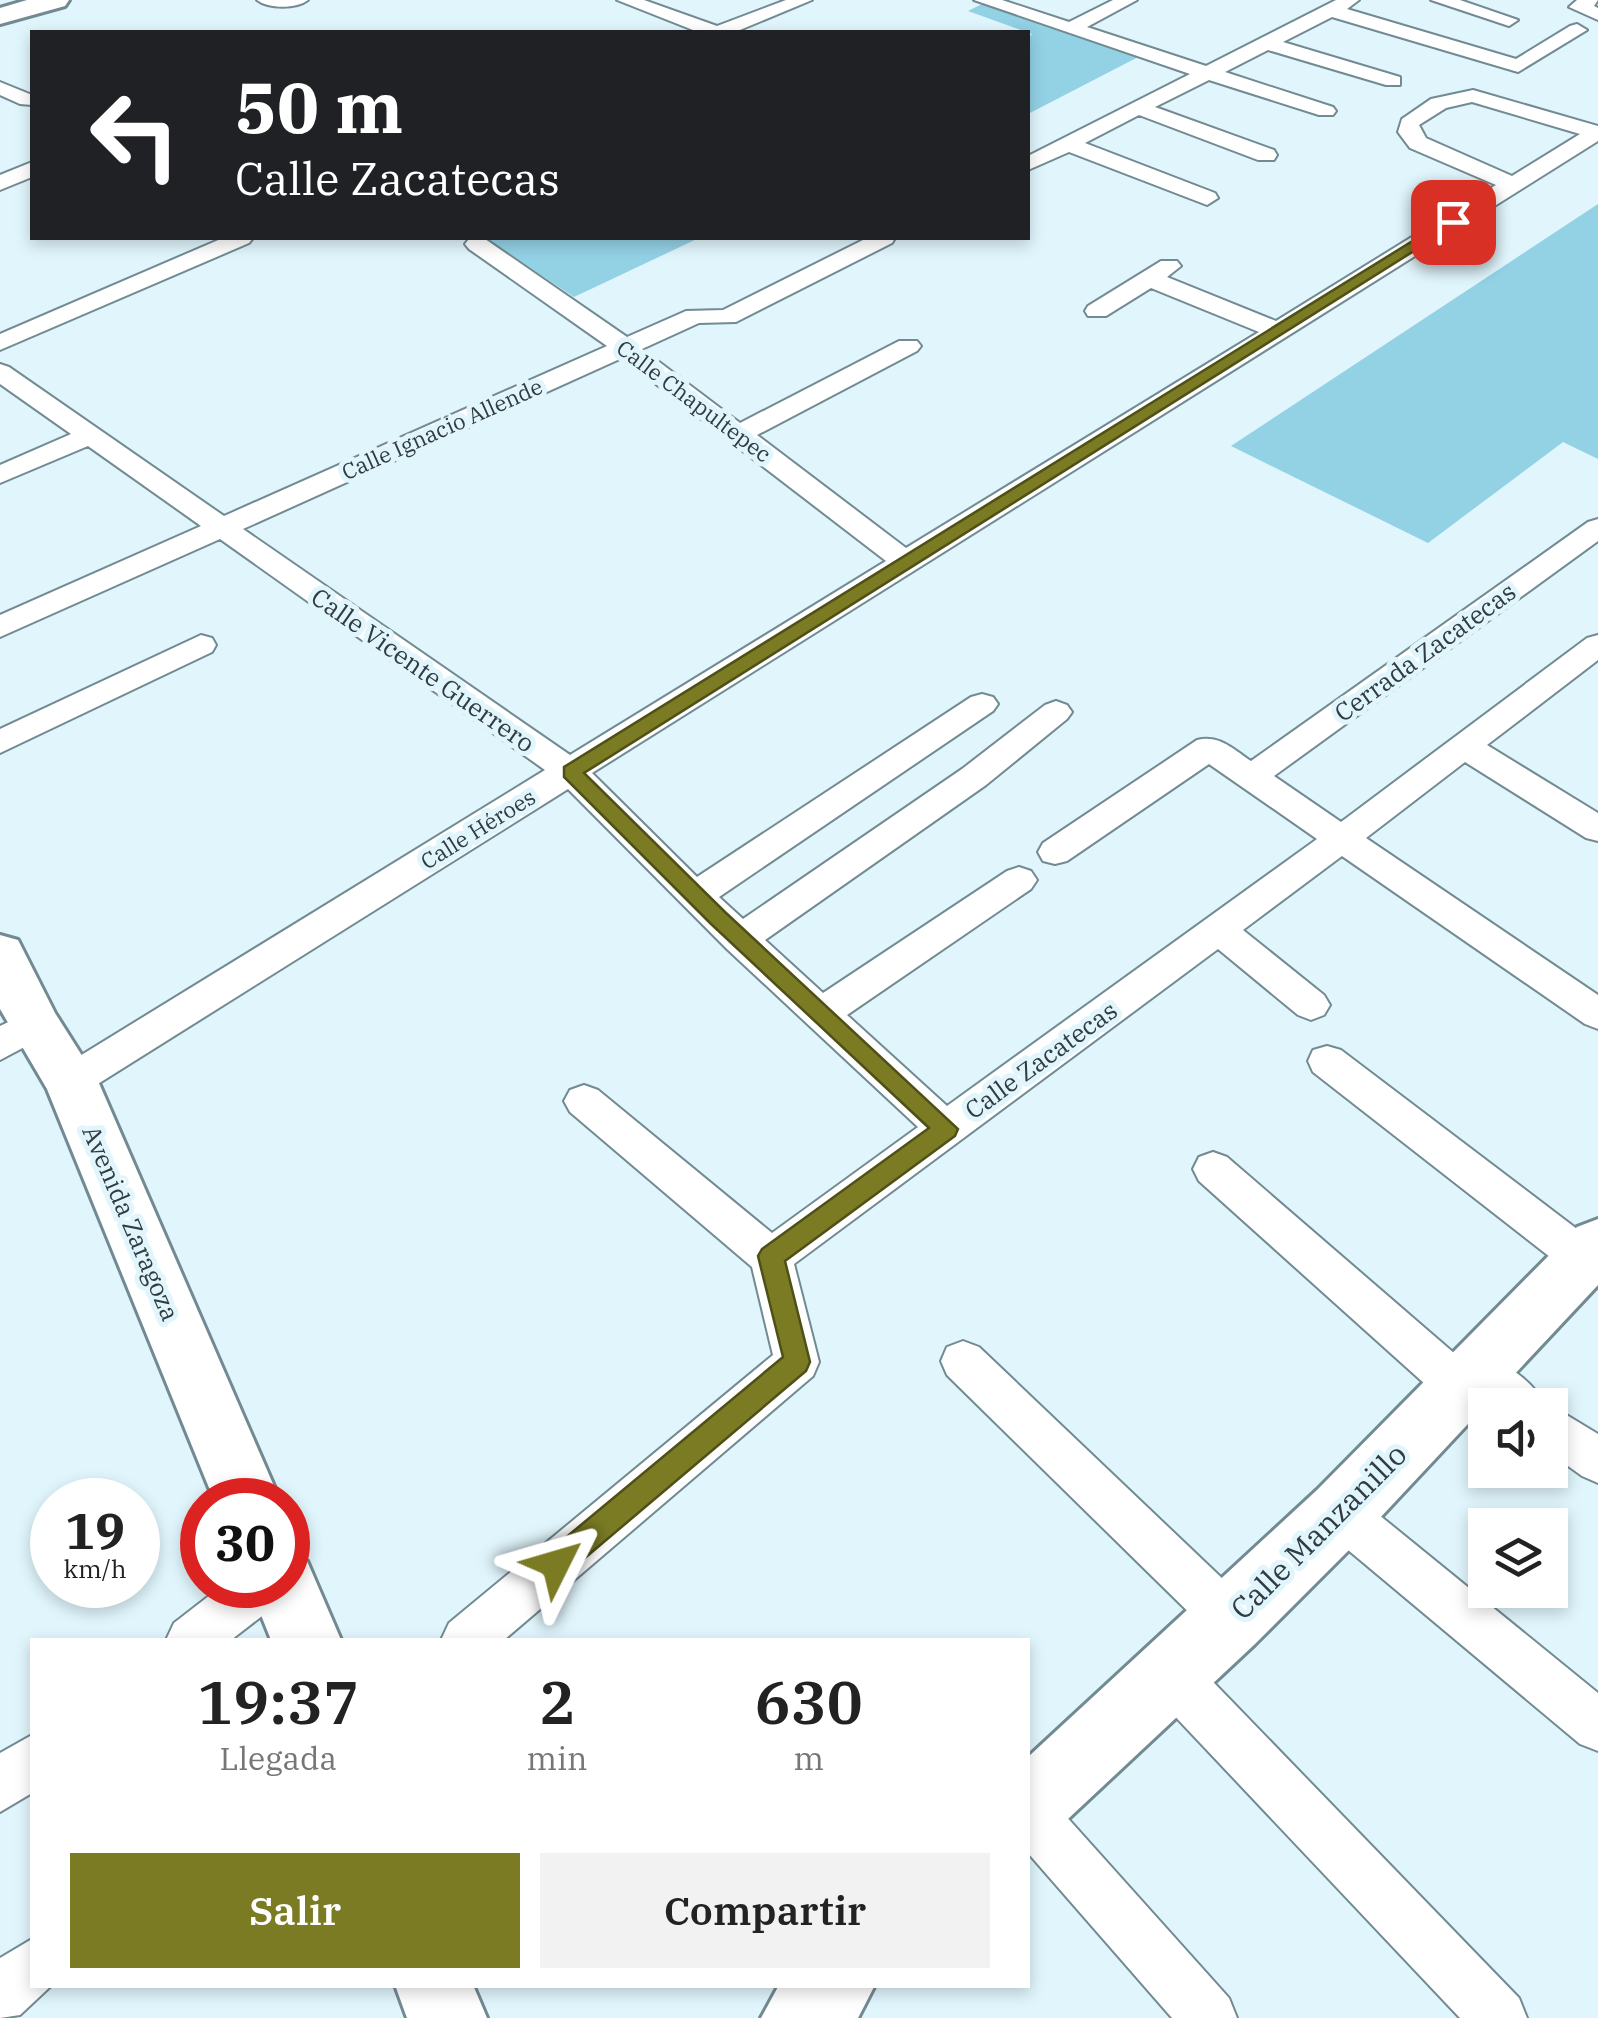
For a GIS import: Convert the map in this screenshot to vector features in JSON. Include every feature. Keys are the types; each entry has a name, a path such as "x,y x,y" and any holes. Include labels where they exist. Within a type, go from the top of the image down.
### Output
{"main road":[{"path":"0,16 56,0"},
{"name":"Avenida Zaragoza","path":"0,954 17,1035 70,1081 238,1478"},
{"name":"Calle Manzanillo","path":"1487,1388 1591,1251"},
{"name":"Calle Manzanillo","path":"1030,1804 1231,1620 1340,1513 1468,1404"},
{"path":"293,1608 305,1638"},
{"path":"435,1988 447,2018"},
{"path":"801,2018 833,1988"}],"street":[{"path":"266,0 298,0"},
{"path":"626,0 711,30"},
{"path":"722,30 803,0"},
{"path":"983,0 1326,111"},
{"path":"1071,28 1128,0"},
{"path":"1030,163 1350,0"},
{"path":"1440,0 1509,20"},
{"path":"1592,0 1578,7 1598,14"},
{"path":"1330,10 1518,66 1576,30"},
{"path":"1266,43 1394,81"},
{"path":"0,88 27,100"},
{"path":"1514,185 1418,143 1408,132 1409,123 1419,112 1455,97 1473,96 1598,132"},
{"path":"1138,108 1266,155"},
{"name":"Calle Héroes","path":"70,1081 1598,132"},
{"path":"1068,144 1208,198"},
{"path":"0,182 30,170"},
{"path":"0,343 236,240"},
{"name":"Calle Ignacio Allende","path":"0,627 695,316 727,317 880,240"},
{"name":"Calle Chapultepec","path":"477,244 624,347 906,562"},
{"path":"1097,311 1175,262"},
{"path":"1150,278 1279,331"},
{"path":"738,434 908,346"},
{"name":"Calle Vicente Guerrero","path":"0,372 220,530 571,772 740,939 946,1129"},
{"path":"0,475 90,436"},
{"name":"Cerrada Zacatecas","path":"1252,776 1598,528"},
{"name":"Calle Zacatecas","path":"771,1256 1344,837 1598,645"},
{"path":"0,742 201,646"},
{"path":"695,896 982,704"},
{"path":"740,939 974,777 1056,712"},
{"path":"1462,745 1598,829"},
{"path":"1055,852 1209,748 1598,1014"},
{"path":"820,1014 1020,880"},
{"path":"1218,929 1311,1006"},
{"path":"1327,1062 1591,1251"},
{"path":"468,1638 797,1362 771,1256 584,1100"},
{"path":"1213,1169 1487,1388"},
{"path":"963,1361 1231,1620"},
{"path":"1568,1439 1598,1461"},
{"path":"1340,1513 1598,1726"},
{"path":"194,1638 232,1608"},
{"path":"1170,1674 1498,2018"},
{"path":"0,1786 30,1764"},
{"path":"1030,1816 1208,2018"},
{"path":"0,1995 30,1969"}],"shaded area":[{"path":"982,4 1144,54 1030,113 1030,30 968,11"},
{"path":"1598,204 1598,459 1563,442 1428,543 1231,446"},
{"path":"488,240 695,240 574,297"}],"route":[{"path":"556,1564 797,1362 771,1256 946,1129 717,918 571,772 1453,222"}]}
